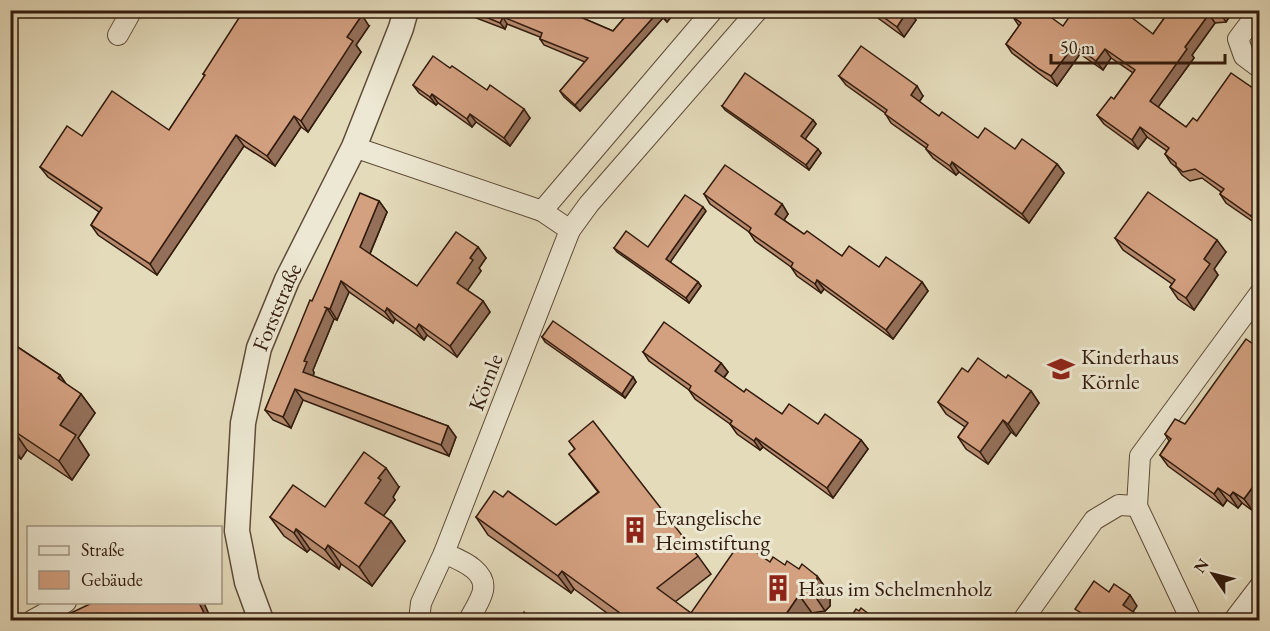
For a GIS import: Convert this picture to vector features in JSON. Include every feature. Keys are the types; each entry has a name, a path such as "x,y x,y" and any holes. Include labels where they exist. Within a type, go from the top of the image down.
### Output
{"street":[{"path":"118,34 132,10"},
{"name":"Forststraße","path":"261,621 229,534 243,423 259,348 287,280 354,147 406,10"},
{"path":"542,211 713,10"},
{"name":"Körnle","path":"418,621 421,603 444,553 570,230 589,204 758,10"},
{"path":"1260,14 1256,15 1238,39 1244,56 1260,68"},
{"path":"354,147 542,211 570,230"},
{"path":"1191,621 1137,506 1140,456 1260,293"},
{"path":"1033,617 1094,520 1119,505 1137,506"},
{"path":"444,553 471,565 480,578 483,592 469,621"},
{"path":"1234,621 1260,586"},
{"path":"33,621 64,604"}],"building":[{"path":"244,10 355,10 362,15 347,37 353,41 301,121 294,116 267,156 236,135 150,264 91,225 102,208 40,167 67,126 82,136 112,91 169,130"},
{"path":"469,10 564,10 613,31 631,10 666,10 662,15 658,12 575,105 560,91 588,58 540,39 542,33 503,17 500,23"},
{"path":"874,10 908,10 897,27"},
{"path":"1018,10 1041,10 1063,26 1074,10 1122,10 1153,34 1170,10 1222,10 1220,13 1209,14 1150,101 1186,127 1193,118 1197,121 1231,73 1260,93 1260,199 1259,205 1251,216 1220,194 1224,189 1195,169 1183,172 1165,154 1169,148 1140,127 1132,140 1097,115 1111,97 1114,99 1135,70 1105,49 1096,61 1074,45 1051,76 1006,44 1021,23 1013,17"},
{"path":"861,46 917,86 911,95 939,116 942,112 978,138 985,128 1015,149 1022,139 1057,164 1022,214 952,162 950,166 926,149 928,145 885,114 887,110 839,76"},
{"path":"433,56 487,90 490,85 524,109 504,138 470,114 467,119 432,94 430,97 413,85"},
{"path":"745,73 813,120 801,136 818,149 806,165 722,106"},
{"path":"725,165 782,204 775,214 804,234 807,231 842,256 849,246 879,267 886,257 922,282 886,330 817,280 815,284 791,267 793,263 749,232 751,228 704,194"},
{"path":"1148,192 1217,240 1204,259 1210,264 1186,298 1170,287 1175,280 1115,238"},
{"path":"360,193 379,201 360,247 417,286 456,232 478,247 470,258 473,260 457,283 483,301 450,346 419,324 416,329 387,308 385,312 341,281 304,361 307,362 303,372 448,426 441,445 295,389 283,417 265,410 310,300 312,301"},
{"path":"685,195 703,207 666,259 698,282 686,298 614,248 626,231 648,247"},
{"path":"553,321 633,377 622,394 542,337"},
{"path":"664,322 721,363 715,371 744,392 746,389 782,414 789,404 818,424 825,414 861,440 827,488 756,438 754,441 730,424 732,421 689,390 691,386 643,352"},
{"path":"1246,339 1260,349 1260,493 1252,488 1244,499 1233,492 1230,496 1218,488 1214,494 1160,455 1171,439 1165,434 1175,419 1185,424"},
{"path":"10,342 60,375 58,378 81,394 60,425 76,435 59,461 14,431 10,435"},
{"path":"978,358 1006,378 1008,375 1031,391 1008,424 1003,420 980,452 958,437 968,423 938,402 962,368 968,372"},
{"path":"593,421 698,556 657,588 691,613 741,541 770,562 773,557 785,565 787,561 799,569 802,564 817,576 817,588 813,593 799,595 783,621 631,621 562,571 558,576 476,517 494,491 503,497 508,491 556,525 599,492 569,454 575,449 569,441"},
{"path":"364,452 386,468 378,478 381,480 365,503 391,521 359,567 328,545 325,550 296,529 294,533 270,517 293,485 325,507"},
{"path":"1094,581 1109,592 1114,584 1130,595 1123,605 1142,618 1140,621 1076,620 1081,613 1075,609"},
{"path":"90,604 200,604 208,621 54,621"},
{"path":"861,608 878,621 848,621 856,609 859,611"},
{"path":"524,612 537,621 518,621"}],"place":[{"name":"Kinderhaus Körnle","path":"1061,369"},
{"name":"Evangelische Heimstiftung","path":"635,530"},
{"name":"Haus im Schelmenholz","path":"778,588"}]}
